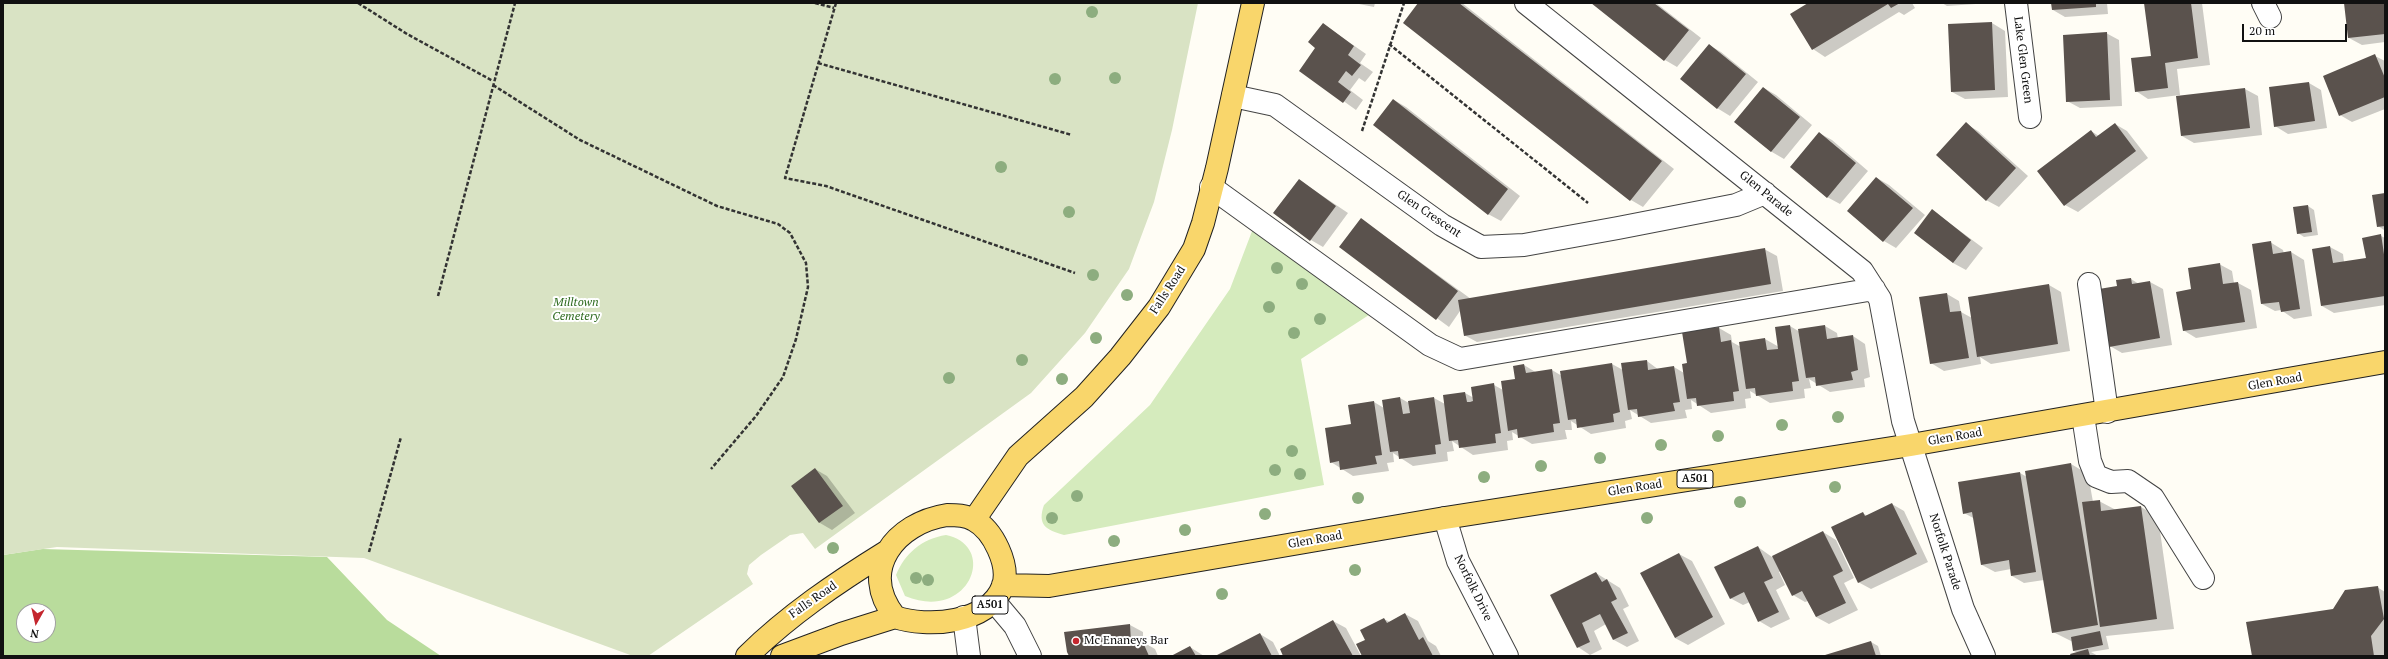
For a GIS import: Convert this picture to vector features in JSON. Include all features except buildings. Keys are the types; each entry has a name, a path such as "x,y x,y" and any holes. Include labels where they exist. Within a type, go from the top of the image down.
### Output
{"main road":[{"name":"Falls Road","path":"974,520 1018,456 1084,397 1120,358 1158,308 1194,249 1203,223 1253,3"},
{"name":"Glen Road","path":"999,593 1049,586 1445,518 1911,445 2108,412 2385,362"},
{"name":"A501","path":"886,552 905,532 916,525 933,517 960,516 974,520 987,530 997,545 1003,563 999,593 981,612 964,617 931,623 911,622 895,617"},
{"name":"Falls Road","path":"747,656 777,627 812,600 886,552"},
{"path":"782,656 841,634 895,617 880,593 880,577 886,552"}],"street":[{"name":"Glen Parade","path":"1526,3 1862,271 1880,299 1898,399 1911,445"},
{"name":"Lake Glen Green","path":"2016,3 2030,117"},
{"name":"Glen Crescent","path":"1233,96 1275,105 1442,225 1480,246 1524,245 1618,228 1736,205 1766,193"},
{"path":"1211,187 1430,345 1460,359 1874,289"},
{"path":"2089,284 2108,412"},
{"path":"2083,416 2090,461 2096,476 2111,482 2128,481 2153,498 2203,578"},
{"name":"Norfolk Parade","path":"1911,445 1963,609 1984,656"},
{"name":"Norfolk Drive","path":"1445,518 1458,561 1507,656"},
{"path":"999,593 1030,656"},
{"path":"964,617 969,656"}],"path":[{"path":"358,3 407,34 493,81"},
{"path":"438,296 493,81 515,3"},
{"path":"815,3 834,8"},
{"path":"836,3 785,178 826,186 1075,273"},
{"path":"1353,160 1404,3"},
{"path":"1390,44 1618,228"},
{"path":"818,63 1072,135"},
{"path":"493,85 580,140 717,206 778,224 790,233 806,263 808,286 796,339 783,377 756,416 711,469"},
{"path":"369,552 401,437"}],"green space":[{"name":"Milltown Cemetery","path":"3,3 1198,3 1172,130 1154,202 1129,269 1085,333 1031,393 815,549 803,533 790,535 749,565 747,574 753,584 648,656 633,656 364,558 57,547 3,555"},
{"path":"1254,226 1372,313 1301,359 1324,485 1064,535 1048,529 1043,522 1042,517 1044,505 1150,405 1230,289"},
{"path":"946,535 962,542 971,553 973,566 969,580 960,591 946,599 927,602 905,596 896,575 904,560 915,548 929,540"},
{"path":"42,549 327,557 387,620 441,656 3,656 3,555"}],"place":[{"name":"Mc Enaneys Bar","path":"1076,641"}]}
